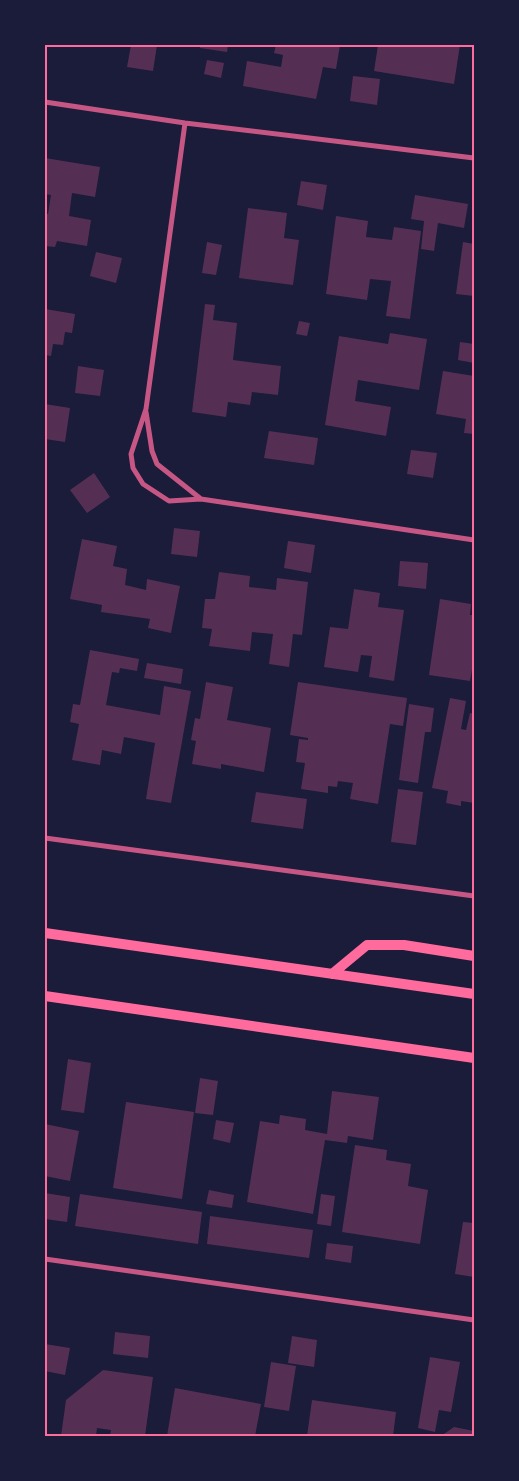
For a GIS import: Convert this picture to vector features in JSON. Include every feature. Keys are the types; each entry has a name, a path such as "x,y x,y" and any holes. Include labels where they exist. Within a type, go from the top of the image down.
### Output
{"main road":[{"path":"45,933 474,994"},
{"path":"332,974 367,945 404,945 474,956"},
{"path":"45,996 474,1058"}],"street":[{"path":"45,102 186,123 474,158"},
{"path":"186,123 146,408 131,454 133,468 143,484 169,501 201,499 474,540"},
{"path":"146,408 152,451 157,464 201,499"},
{"path":"45,838 474,896"},
{"path":"45,1259 474,1320"}],"building":[{"path":"131,45 157,45 153,71 127,67"},
{"path":"200,45 228,45 227,52 200,48"},
{"path":"276,45 340,45 336,69 323,67 316,99 243,86 247,61 281,67 283,55 274,53"},
{"path":"378,45 460,45 454,84 374,71"},
{"path":"207,60 224,63 221,78 204,74"},
{"path":"353,76 380,79 377,105 350,101"},
{"path":"45,158 100,167 95,197 72,193 69,216 91,220 87,246 57,241 55,247 45,246 45,213 48,214 51,195 45,194"},
{"path":"301,181 327,185 323,210 297,205"},
{"path":"415,195 468,204 464,228 438,223 434,251 421,249 424,221 411,219"},
{"path":"248,208 287,213 284,238 299,240 293,285 239,278"},
{"path":"336,216 368,221 366,237 392,240 394,227 421,231 410,319 386,316 391,281 370,279 367,300 326,294"},
{"path":"207,242 222,245 216,275 202,273"},
{"path":"463,242 474,244 474,296 456,294"},
{"path":"96,252 122,258 116,283 90,276"},
{"path":"205,304 215,305 213,320 237,323 233,360 281,366 278,395 252,392 250,405 228,402 226,417 192,412"},
{"path":"45,309 75,314 72,333 65,332 63,345 53,344 51,356 45,355"},
{"path":"299,321 310,323 307,336 296,334"},
{"path":"390,333 427,339 419,390 358,380 355,401 391,407 386,436 325,425 339,336 388,344"},
{"path":"460,342 474,344 474,363 458,360"},
{"path":"78,366 104,370 100,396 75,393"},
{"path":"443,371 474,376 474,434 464,433 466,419 436,414"},
{"path":"45,404 70,408 65,442 45,439"},
{"path":"269,431 318,438 314,465 264,458"},
{"path":"411,450 437,453 433,478 407,474"},
{"path":"94,473 110,497 87,513 70,490"},
{"path":"174,528 200,531 197,557 171,554"},
{"path":"82,539 117,546 113,566 127,569 125,585 146,590 147,579 180,586 171,633 148,628 150,619 101,612 102,605 70,599"},
{"path":"288,541 315,545 311,573 284,568"},
{"path":"400,561 428,563 426,589 398,586"},
{"path":"219,572 250,576 249,587 276,590 277,578 308,582 302,635 293,634 289,667 269,664 273,634 252,632 250,651 209,646 212,629 202,628 205,599 215,599"},
{"path":"354,589 380,593 378,607 404,610 394,681 369,677 372,656 361,655 358,672 324,667 330,627 348,629"},
{"path":"440,599 471,604 470,615 474,615 474,658 470,681 429,675"},
{"path":"90,650 139,659 137,671 120,668 119,673 112,672 106,705 160,715 164,686 191,691 171,803 146,799 155,743 124,737 121,754 102,750 100,765 72,760 79,724 70,722 73,704 80,705"},
{"path":"147,663 183,669 181,684 144,678"},
{"path":"206,682 233,687 227,720 271,728 264,772 221,764 221,769 192,764 196,741 191,740 195,718 200,719"},
{"path":"298,682 407,698 403,726 390,724 378,804 350,799 353,783 338,781 337,787 328,786 328,793 301,789 305,763 296,762 299,739 308,740 308,738 290,735"},
{"path":"450,698 466,701 461,729 466,730 470,713 474,714 474,803 461,801 461,806 446,803 448,791 432,788"},
{"path":"409,704 434,708 431,732 425,732 418,783 399,780"},
{"path":"398,789 423,792 416,845 391,842"},
{"path":"256,792 307,799 303,829 251,822"},
{"path":"68,1059 91,1063 84,1113 61,1110"},
{"path":"200,1078 218,1081 213,1115 195,1113"},
{"path":"332,1091 379,1097 373,1140 348,1136 347,1143 325,1140 313,1214 247,1202 260,1121 279,1124 280,1115 306,1119 305,1130 327,1134"},
{"path":"126,1102 194,1112 182,1199 113,1188"},
{"path":"216,1120 234,1123 230,1143 213,1139"},
{"path":"45,1124 79,1131 70,1181 45,1176"},
{"path":"355,1145 387,1150 386,1160 411,1164 408,1186 428,1190 420,1244 342,1232"},
{"path":"209,1190 234,1195 232,1208 206,1204"},
{"path":"45,1193 70,1197 67,1222 45,1219"},
{"path":"80,1194 202,1212 198,1244 75,1226"},
{"path":"321,1194 335,1196 331,1226 317,1224"},
{"path":"210,1216 313,1230 309,1258 207,1244"},
{"path":"463,1222 474,1223 474,1277 455,1274"},
{"path":"327,1243 353,1246 351,1263 325,1259"},
{"path":"115,1332 150,1336 148,1358 113,1354"},
{"path":"292,1336 317,1340 314,1367 288,1363"},
{"path":"45,1344 70,1348 65,1375 45,1371"},
{"path":"430,1357 460,1362 451,1412 439,1410 435,1432 418,1428"},
{"path":"271,1362 296,1366 289,1411 264,1407"},
{"path":"103,1370 153,1377 145,1436 110,1436 111,1430 97,1428 96,1436 61,1436 66,1400"},
{"path":"175,1388 261,1404 255,1436 167,1436"},
{"path":"312,1400 396,1412 393,1436 307,1436"},
{"path":"454,1427 474,1431 474,1436 441,1436"}]}
